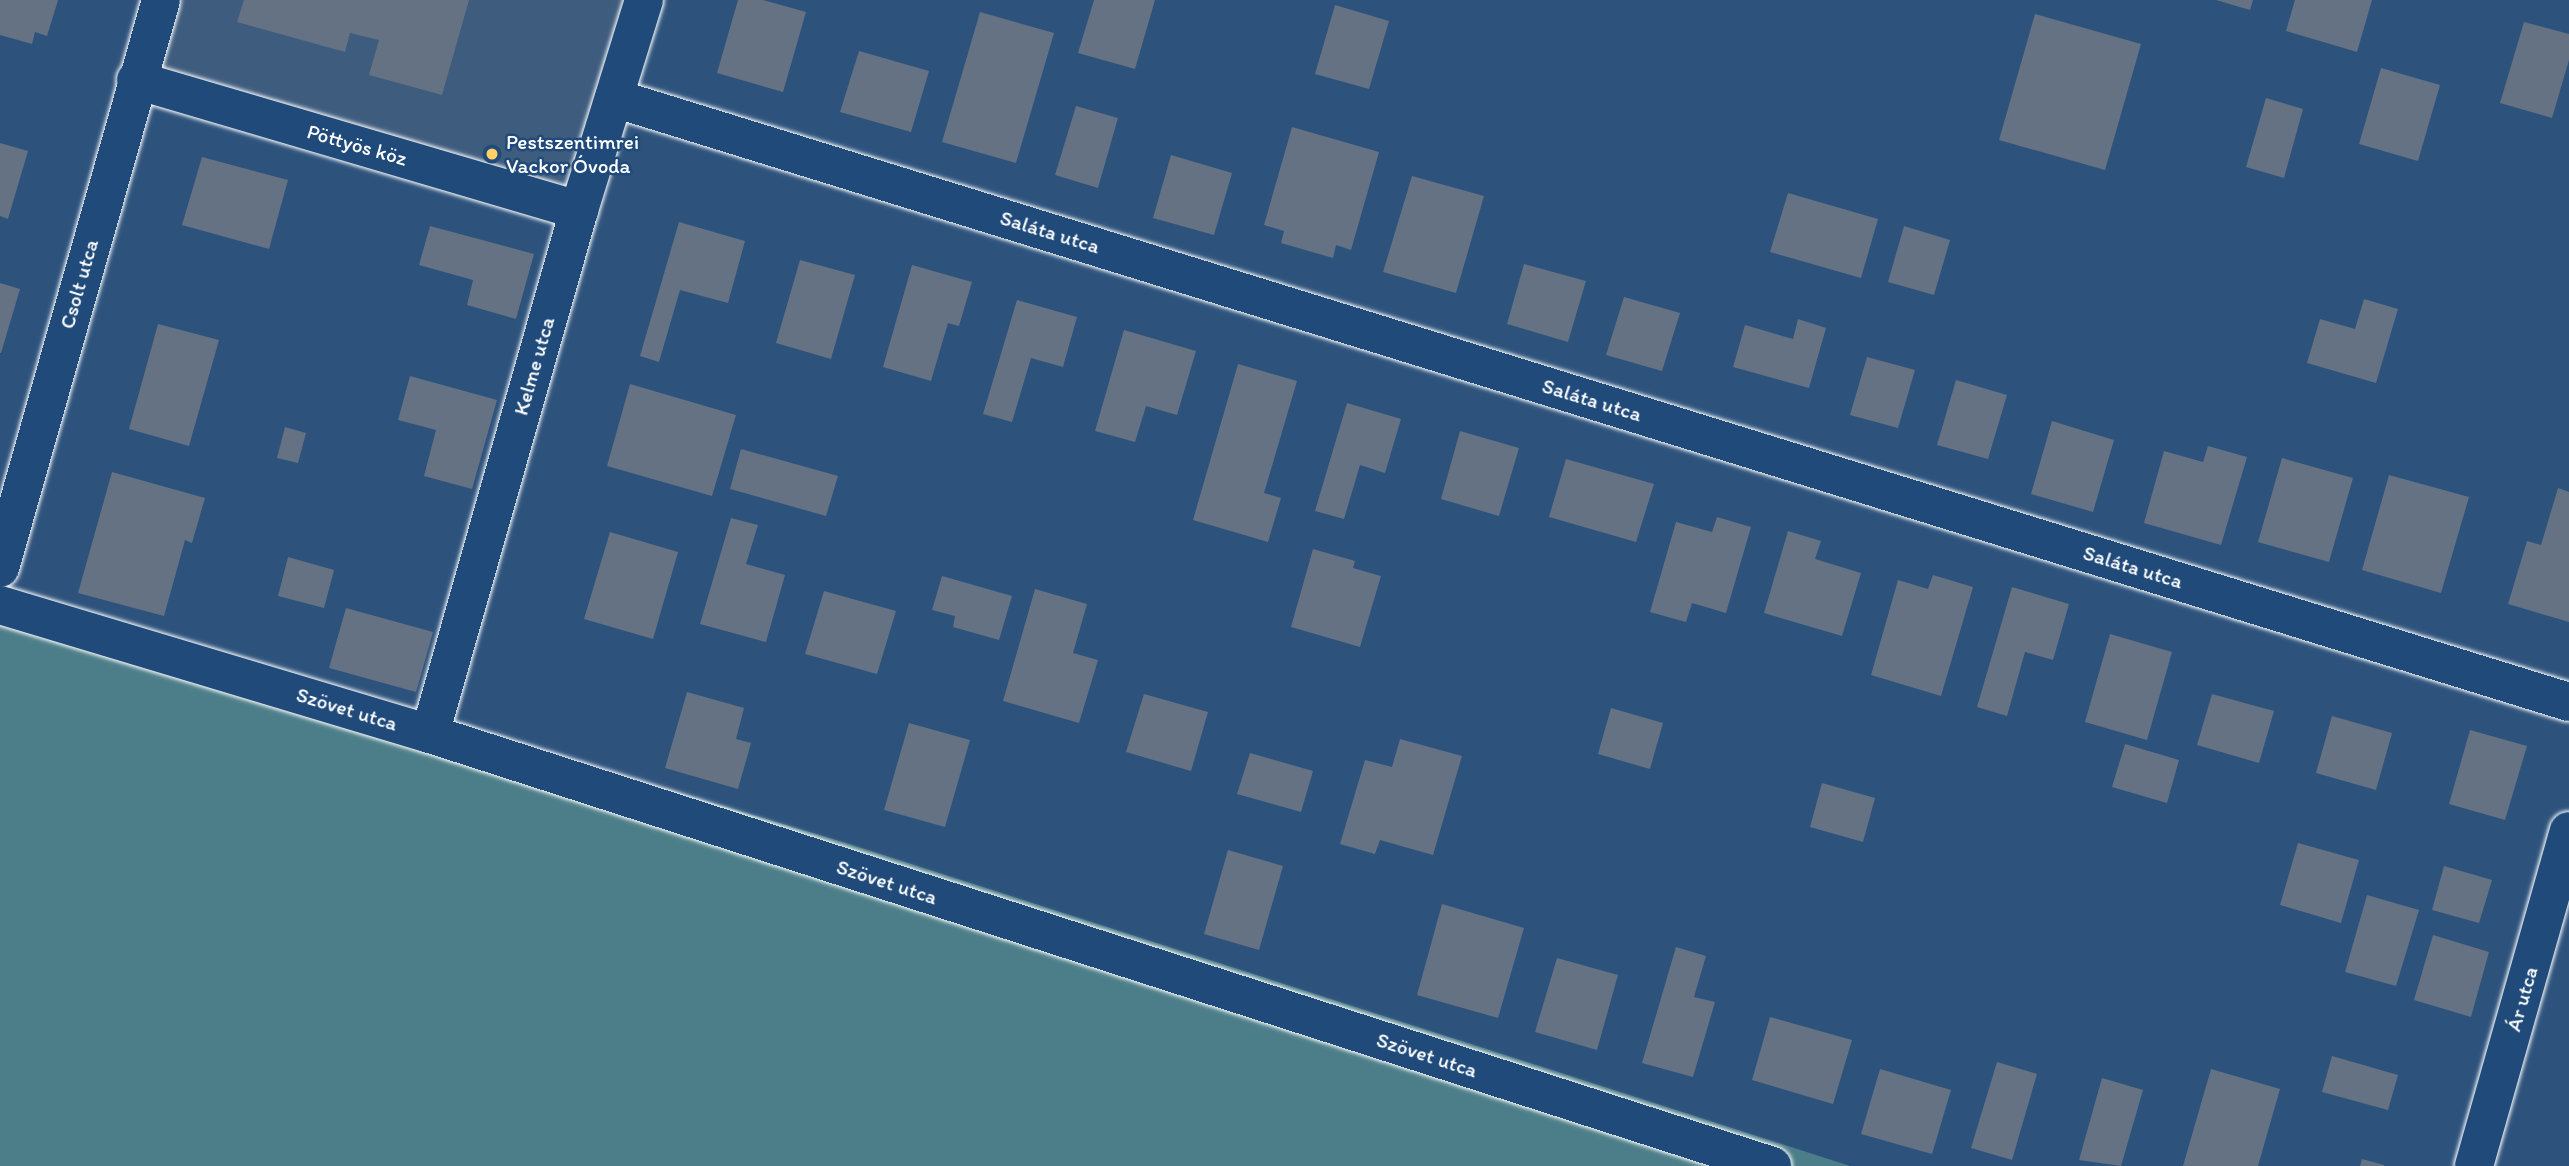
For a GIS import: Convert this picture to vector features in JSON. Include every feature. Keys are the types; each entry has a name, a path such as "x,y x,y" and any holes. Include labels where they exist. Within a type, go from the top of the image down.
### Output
{"street":[{"name":"Csolt utca","path":"0,568 136,80 161,0"},
{"name":"Kelme utca","path":"430,734 579,210 644,0"},
{"name":"Pöttyös köz","path":"136,80 579,210"},
{"name":"Saláta utca","path":"614,98 2569,702"},
{"name":"Szövet utca","path":"0,605 430,734 1772,1166"},
{"name":"Ár utca","path":"2474,1166 2569,831"}],"shaded area":[{"name":"Pestszentimrei Vackor Óvoda","path":"161,0 644,0 579,210 136,80"}],"green space":[{"path":"0,589 846,843 1850,1166 0,1166"}],"building":[{"path":"0,0 58,0 47,36 35,32 32,44 0,35"},
{"path":"244,0 469,0 442,95 369,75 379,40 350,33 345,52 237,22"},
{"path":"738,0 763,0 806,12 783,92 717,73"},
{"path":"1094,0 1155,0 1135,69 1078,53"},
{"path":"2216,0 2253,0 2250,10"},
{"path":"2295,0 2372,0 2357,52 2286,31"},
{"path":"1335,5 1389,21 1369,89 1315,74"},
{"path":"980,12 1054,33 1016,163 942,142"},
{"path":"2035,14 2141,44 2105,170 1999,140"},
{"path":"2524,22 2569,34 2569,60 2552,118 2500,103"},
{"path":"859,51 929,71 911,132 840,112"},
{"path":"2381,68 2440,85 2418,161 2359,144"},
{"path":"2266,98 2303,109 2284,178 2246,167"},
{"path":"1076,106 1118,118 1098,188 1055,175"},
{"path":"1292,127 1379,152 1351,250 1336,245 1333,258 1281,243 1284,231 1264,225"},
{"path":"0,143 28,151 8,219 0,216"},
{"path":"1171,155 1232,173 1214,235 1153,218"},
{"path":"202,157 288,180 269,249 182,225"},
{"path":"1412,176 1484,196 1456,293 1383,272"},
{"path":"1788,193 1878,219 1861,278 1770,252"},
{"path":"679,222 745,241 728,303 680,290 659,362 640,356"},
{"path":"430,226 534,254 516,319 467,305 473,280 419,265"},
{"path":"1904,226 1950,240 1934,295 1888,282"},
{"path":"800,260 855,275 831,359 776,343"},
{"path":"1524,264 1586,281 1568,342 1507,324"},
{"path":"912,265 972,282 959,326 948,323 931,381 883,367"},
{"path":"0,283 20,289 1,353 0,353"},
{"path":"1624,297 1680,313 1662,371 1606,355"},
{"path":"2364,299 2398,309 2376,383 2307,363 2320,319 2355,329"},
{"path":"1017,300 1077,317 1063,367 1031,358 1012,422 983,414"},
{"path":"1798,319 1826,328 1809,388 1733,367 1745,325 1793,339"},
{"path":"158,324 219,340 189,446 129,429"},
{"path":"1124,330 1196,351 1177,415 1146,406 1135,442 1095,431"},
{"path":"1867,357 1915,370 1898,428 1850,415"},
{"path":"1238,364 1297,381 1264,493 1281,498 1268,542 1193,520"},
{"path":"410,376 497,400 472,489 424,476 436,430 398,420"},
{"path":"1956,380 2007,395 1988,459 1937,445"},
{"path":"630,384 736,415 712,496 607,466"},
{"path":"1347,403 1401,419 1385,473 1360,465 1344,519 1315,511"},
{"path":"2052,421 2114,440 2093,512 2031,494"},
{"path":"285,427 306,433 298,463 277,458"},
{"path":"1460,431 1519,448 1499,516 1441,499"},
{"path":"2208,446 2247,457 2221,545 2144,523 2164,451 2203,462"},
{"path":"741,449 838,476 826,516 730,489"},
{"path":"2282,458 2353,478 2329,562 2258,542"},
{"path":"1566,459 1654,484 1636,542 1549,517"},
{"path":"112,472 205,498 192,543 185,540 164,616 78,593"},
{"path":"2389,475 2469,497 2441,593 2362,570"},
{"path":"2558,488 2569,492 2569,622 2508,604 2527,541 2541,545"},
{"path":"1717,517 1751,527 1726,613 1692,603 1686,622 1650,612 1676,522 1712,532"},
{"path":"731,518 758,525 746,564 785,575 766,642 700,624"},
{"path":"1788,531 1821,541 1815,559 1861,573 1842,636 1764,613"},
{"path":"610,532 678,552 653,639 584,619"},
{"path":"1313,549 1355,561 1353,568 1381,576 1360,647 1291,627"},
{"path":"288,557 334,570 324,608 278,596"},
{"path":"1933,575 1973,587 1941,696 1871,675 1898,580 1928,589"},
{"path":"942,576 1012,596 999,640 953,627 955,616 932,610"},
{"path":"2012,587 2069,604 2053,660 2025,652 2007,716 1977,707"},
{"path":"1035,589 1087,604 1073,653 1098,660 1079,723 1003,701"},
{"path":"824,591 896,611 877,674 805,654"},
{"path":"346,608 433,632 416,692 329,668"},
{"path":"2110,634 2172,652 2147,740 2085,722"},
{"path":"687,692 744,708 736,739 751,743 738,789 665,768"},
{"path":"1144,694 1208,712 1191,771 1126,752"},
{"path":"2212,694 2274,711 2259,763 2197,745"},
{"path":"1611,708 1663,723 1650,769 1598,754"},
{"path":"2332,716 2392,733 2376,790 2316,773"},
{"path":"909,723 970,740 945,827 884,810"},
{"path":"2470,730 2527,746 2505,820 2449,804"},
{"path":"1400,739 1462,756 1433,855 1380,840 1375,854 1340,844 1365,760 1392,767"},
{"path":"2125,744 2179,760 2167,803 2112,787"},
{"path":"1250,753 1313,771 1301,812 1237,794"},
{"path":"1822,783 1875,798 1863,842 1810,827"},
{"path":"2298,843 2359,860 2341,923 2280,905"},
{"path":"1228,850 1283,866 1259,950 1204,934"},
{"path":"2444,866 2492,880 2479,923 2432,910"},
{"path":"2367,895 2419,910 2396,986 2345,972"},
{"path":"1442,904 1524,928 1498,1018 1417,995"},
{"path":"2433,935 2489,952 2471,1017 2414,1000"},
{"path":"1676,947 1706,956 1694,997 1715,1002 1693,1077 1642,1063"},
{"path":"1557,958 1618,975 1597,1050 1535,1032"},
{"path":"1770,1017 1852,1040 1833,1104 1752,1080"},
{"path":"2332,1056 2398,1075 2388,1110 2322,1092"},
{"path":"1997,1062 2037,1074 2012,1160 1971,1148"},
{"path":"1880,1069 1951,1090 1932,1154 1861,1134"},
{"path":"2211,1069 2280,1089 2258,1166 2183,1166"},
{"path":"2102,1078 2143,1090 2121,1166 2079,1160"},
{"path":"2362,1159 2384,1165 2384,1166 2360,1166"}],"place":[{"name":"Pestszentimrei Vackor Óvoda","path":"492,154"}]}
